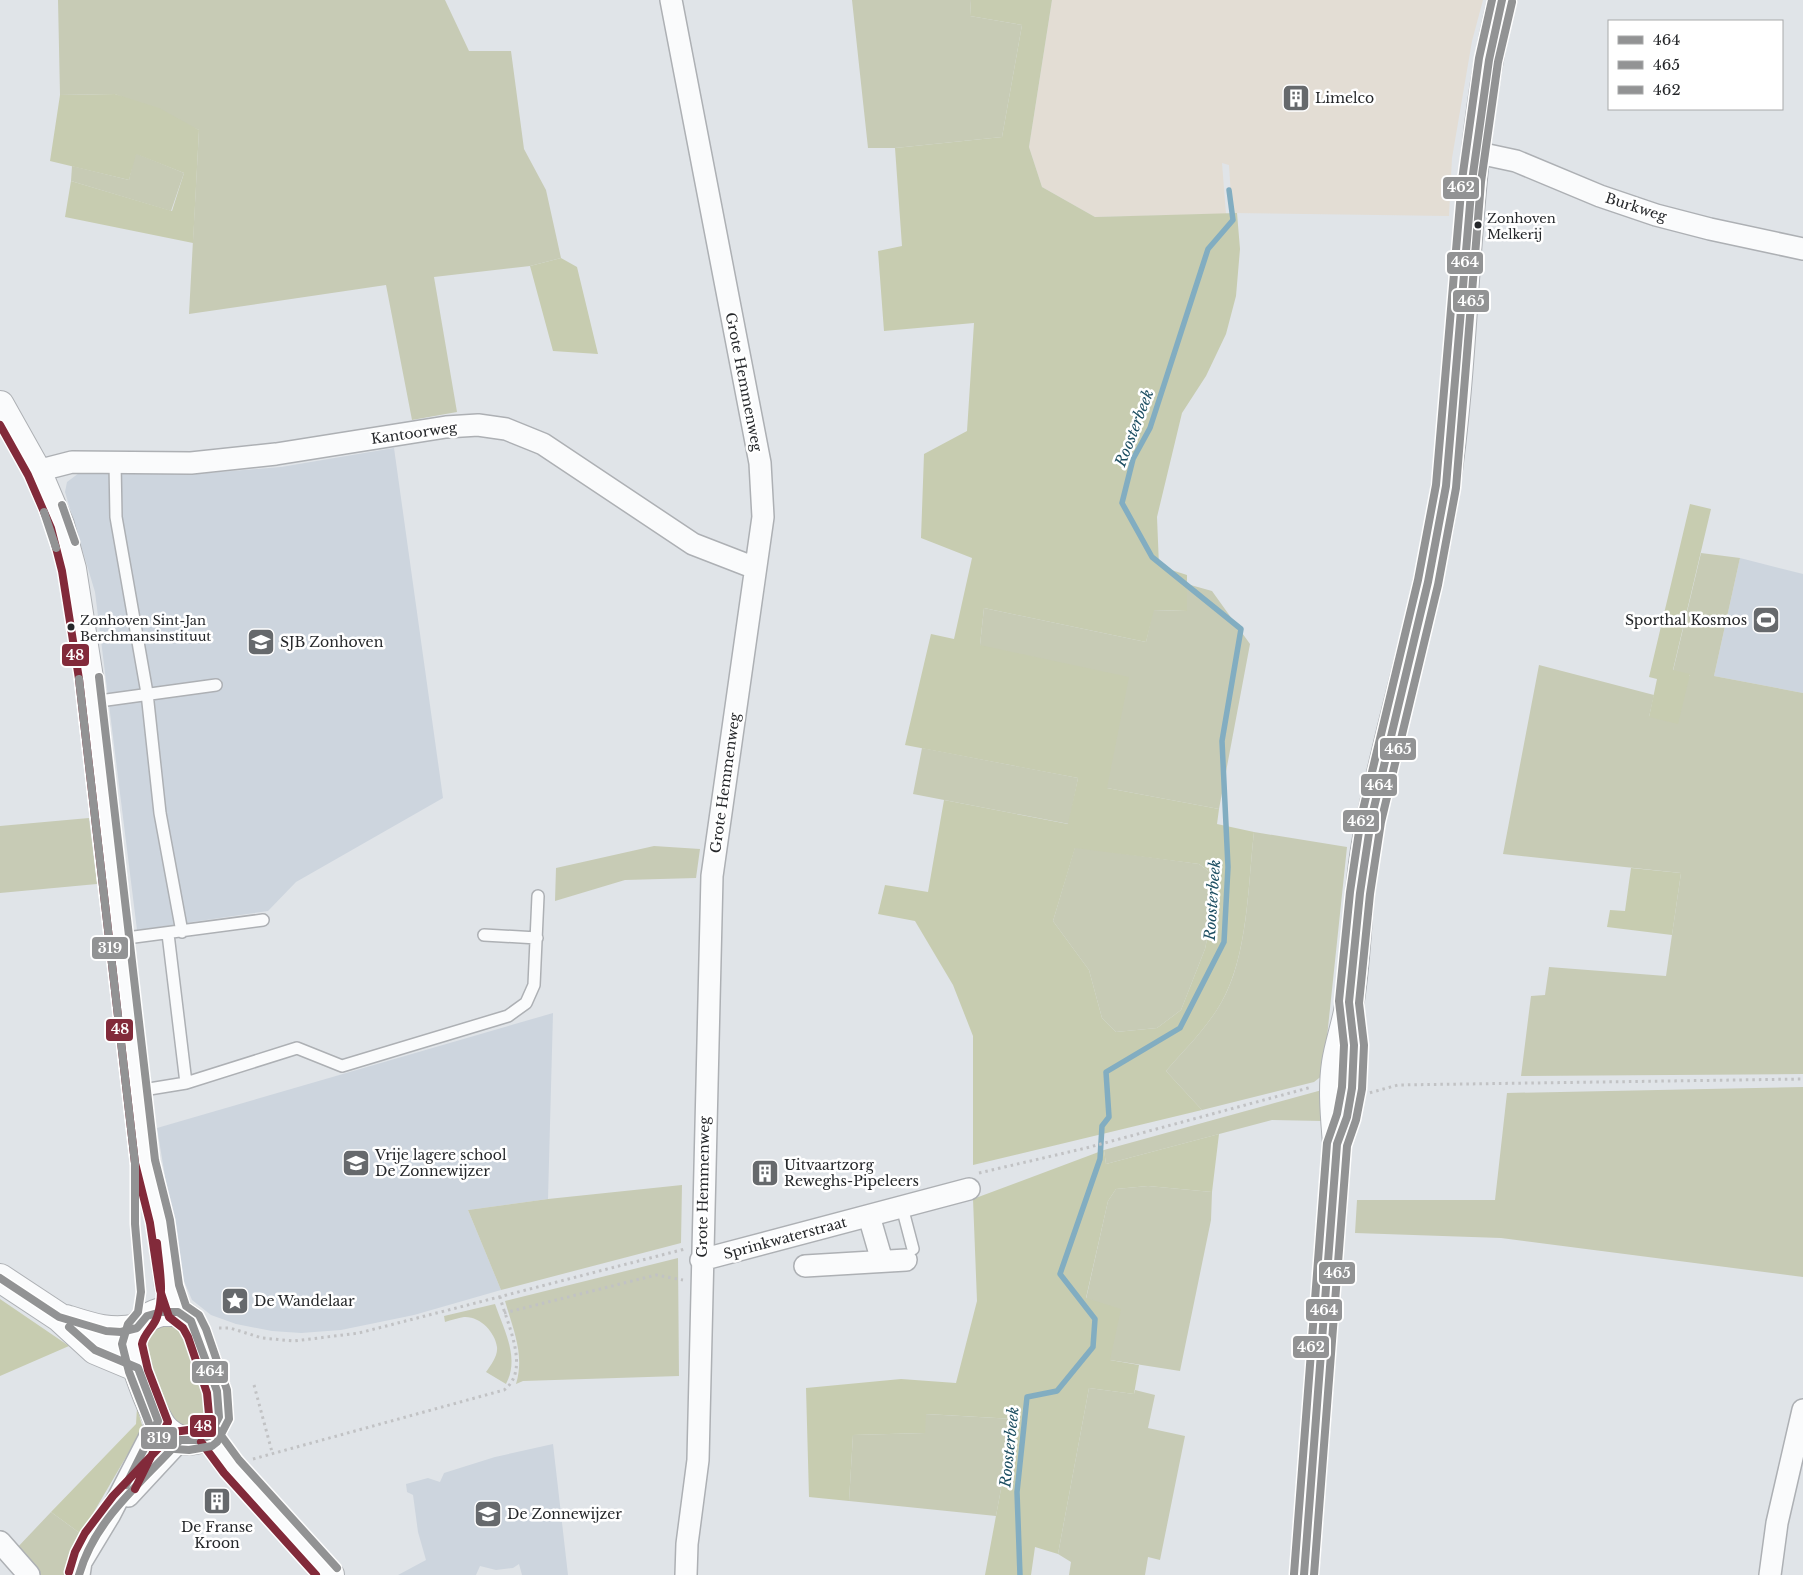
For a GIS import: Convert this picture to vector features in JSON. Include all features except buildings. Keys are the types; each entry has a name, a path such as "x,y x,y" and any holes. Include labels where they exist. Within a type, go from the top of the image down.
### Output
{"street":[{"name":"Grote Hemmenweg","path":"671,0 760,463 763,517 712,876 701,1262 698,1460 687,1544 686,1575"},
{"path":"1304,1575 1337,1144 1346,1124 1353,1080 1352,1027 1349,1007 1358,900 1366,842 1379,780 1423,609 1445,489 1455,404 1474,152 1502,0"},
{"name":"Burkweg","path":"1474,152 1516,162 1600,196 1656,214 1730,234 1803,248"},
{"path":"0,405 37,471 60,525 72,570 92,702 146,1162 160,1221 170,1287 178,1312"},
{"name":"Kantoorweg","path":"37,471 72,462 190,463 276,454 446,427 478,425 506,429 544,444 693,544 755,568"},
{"path":"59,1317 106,1331 121,1332 142,1322 161,1312 178,1312 191,1321 217,1391 219,1417 209,1436 198,1440 180,1440 167,1432 158,1421 138,1368 132,1343 142,1322 151,1292 145,1223 146,1162"},
{"name":"Sprinkwaterstraat","path":"701,1262 969,1189"},
{"path":"869,1216 882,1261"},
{"path":"805,1266 882,1261 910,1254"},
{"path":"0,1278 59,1317 95,1350 138,1368"},
{"path":"1770,1575 1777,1523 1803,1410"},
{"path":"79,1575 81,1562 110,1514 158,1421"},
{"path":"209,1436 231,1466 330,1575"},
{"path":"110,1514 159,1465 180,1440"},
{"path":"0,1542 29,1575"}],"lane":[{"path":"115,463 116,517 147,693 160,813 182,932"},
{"path":"92,702 216,685"},
{"path":"137,1091 186,1084 297,1048 342,1066 508,1016 526,1003 534,985 538,896"},
{"path":"119,939 263,920"},
{"path":"168,934 186,1084"},
{"path":"484,935 537,938"},
{"path":"902,1207 910,1254"}],"path":[{"path":"1360,1095 1398,1085 1803,1079"},
{"path":"1086,1148 1316,1086"},
{"path":"197,1333 213,1328 230,1328 262,1338 294,1341 359,1334 500,1297 701,1262"},
{"path":"504,1313 701,1262"},
{"path":"231,1466 272,1452 504,1390 512,1384 517,1373 518,1360 500,1297"},
{"path":"254,1385 272,1452"}],"shaded area":[{"path":"1052,0 1483,0 1472,41 1452,158 1449,216 1232,213 1229,165 1222,163 1226,214 1095,217 1042,187 1029,147"},
{"name":"SJB Zonhoven","path":"394,448 443,798 296,882 268,911 137,930 95,592 65,492 67,482 79,473 195,474 281,467"},
{"path":"1740,558 1803,574 1803,693 1714,676"},
{"name":"Vrije lagere school De Zonnewijzer","path":"553,1013 548,1199 468,1210 501,1290 414,1315 341,1330 301,1333 272,1331 236,1324 211,1315 192,1300 181,1274 157,1128"},
{"name":"De Zonnewijzer","path":"553,1444 568,1575 522,1575 519,1564 513,1568 496,1570 480,1566 476,1575 398,1575 426,1560 418,1532 413,1495 407,1492 406,1484 428,1478 440,1482 444,1473 495,1457"}],"green space":[{"path":"58,0 445,0 469,51 511,51 524,149 546,190 561,258 530,266 434,277 457,412 412,420 386,285 189,314 199,130 115,94 60,95"},
{"path":"852,0 971,0 970,16 1022,25 1002,137 895,148 868,148"},
{"path":"971,0 1052,0 1029,147 1042,187 1095,217 1237,213 1240,249 1236,296 1226,334 1206,376 1182,413 1157,517 1159,566 1187,575 1187,611 1154,610 1146,642 984,608 980,645 1129,677 1107,788 1219,809 1217,824 1254,832 1242,942 1230,985 1209,1022 1166,1071 1202,1110 973,1165 973,1036 953,985 915,921 878,914 885,885 928,892 944,800 1068,824 1078,778 905,745 931,634 954,639 972,558 921,538 924,454 967,431 974,323 884,331 878,251 902,246 895,148 1002,137 1022,25 970,16","holes":["1075,848 1199,864 1219,879 1205,949 1181,1010 1157,1028 1116,1032 1102,1018 1089,970 1053,921"]},
{"path":"115,94 159,108 199,130 193,243 65,217 71,181 172,211 184,173 136,154 129,180 50,161 60,95"},
{"path":"135,153 184,173 171,211 71,181 72,166 129,180"},
{"path":"561,258 577,267 598,354 553,351 530,266"},
{"path":"1690,504 1711,509 1673,670 1690,674 1678,724 1649,717 1657,679 1649,677"},
{"path":"1701,553 1740,558 1714,676 1803,693 1803,1074 1521,1076 1531,996 1545,995 1549,967 1666,976 1681,873 1503,854 1539,665 1654,695 1649,717 1690,675 1673,671"},
{"path":"1187,584 1212,591 1250,644 1219,809 1107,788 980,645 984,608 1146,642 1153,610 1186,611"},
{"path":"922,748 1078,778 1069,824 913,794"},
{"path":"89,818 97,884 0,893 0,826"},
{"path":"1254,832 1347,847 1323,1075 1314,1082 1202,1110 1166,1071 1209,1022 1230,985 1242,943"},
{"path":"654,846 700,849 696,878 625,880 555,901 556,868"},
{"path":"1075,847 1199,864 1219,879 1205,949 1181,1010 1157,1028 1116,1032 1102,1018 1089,970 1053,921"},
{"path":"1631,868 1681,873 1672,935 1607,927 1610,910 1625,911"},
{"path":"1803,1087 1803,1277 1501,1238 1355,1233 1357,1200 1495,1200 1507,1093"},
{"path":"1322,1090 1323,1121 1272,1120 1106,1164 1104,1150"},
{"path":"1219,1134 1212,1192 1148,1186 1116,1189 1108,1201 1086,1298 1121,1309 1110,1360 1139,1365 1134,1394 1089,1388 1058,1554 1035,1547 1031,1575 985,1575 1014,1419 926,1414 925,1433 853,1435 849,1501 809,1497 806,1388 901,1379 956,1383 977,1301 973,1199 1104,1150 1106,1164"},
{"path":"682,1185 681,1243 501,1290 468,1210 548,1199"},
{"path":"1148,1186 1212,1192 1211,1220 1180,1371 1110,1360 1086,1299 1108,1201 1116,1189"},
{"path":"678,1258 679,1376 523,1381 516,1384 519,1352 505,1301"},
{"path":"0,1299 69,1346 0,1376"},
{"path":"495,1304 511,1354 510,1374 506,1384 486,1372 494,1360 497,1347 496,1341 486,1326 470,1317 462,1317 445,1322 444,1316"},
{"path":"169,1322 183,1331 207,1400 206,1414 199,1423 194,1425 188,1426 174,1423 144,1346 151,1330"},
{"path":"1089,1388 1134,1394 1135,1390 1155,1395 1148,1428 1185,1436 1160,1560 1148,1557 1145,1575 1069,1575 1071,1562 1058,1554"},
{"path":"137,1408 143,1428 81,1534 51,1512 136,1424"},
{"path":"925,1414 1014,1419 996,1516 849,1501 853,1435 925,1433"},
{"path":"51,1512 81,1534 64,1575 39,1575 16,1549"}],"waterway":[{"name":"Roosterbeek","path":"1020,1575 1017,1492 1027,1397 1057,1391 1093,1347 1095,1319 1060,1274 1100,1159 1102,1126 1109,1117 1106,1072 1180,1028 1224,942 1228,867 1222,741 1241,629 1152,557 1122,503 1133,459 1150,428 1208,249 1233,220 1229,190"}],"transit line":[{"name":"462","path":"1294,1574 1327,1143 1337,1114 1342,1087 1344,1045 1339,1001 1350,892 1361,818 1418,580 1436,485 1462,180 1479,58 1492,0"},
{"name":"464","path":"1304,1575 1337,1144 1347,1117 1352,1088 1354,1045 1349,1002 1360,893 1371,820 1428,582 1446,486 1472,181 1489,60 1502,0"},
{"name":"465","path":"1314,1575 1347,1146 1356,1120 1362,1089 1364,1045 1359,1003 1370,894 1381,822 1438,585 1456,488 1481,182 1498,62 1512,2"},
{"name":"48","path":"0,425 28,475 51,528 62,571 79,679 135,1163 150,1223 160,1290 169,1317 183,1328 188,1337 207,1393 209,1415 202,1428 174,1432 113,1496 85,1533 75,1552 69,1572"},
{"name":"319","path":"62,505 75,542"},
{"name":"319","path":"44,512 56,548"},
{"name":"319","path":"79,679 135,1163 135,1224 141,1292 138,1312 128,1324 122,1344 129,1372 150,1426 160,1439 175,1449 189,1450 212,1446 217,1442 229,1419 227,1390 206,1329 199,1315 186,1306 179,1285 170,1220 155,1160 99,677"},
{"name":"48","path":"135,1489 168,1422 148,1370 142,1344 156,1321 161,1299 157,1243"},
{"name":"464","path":"0,1278 59,1317 106,1331 121,1332 137,1328 147,1316 161,1312 178,1312 191,1321 217,1391 219,1417 209,1436 198,1440 180,1440 121,1502 96,1536 86,1555 79,1575"},
{"name":"464","path":"69,1327 95,1350 138,1368 158,1421 126,1485"},
{"name":"319","path":"217,1430 239,1460 337,1568"},
{"name":"48","path":"201,1442 224,1473 316,1575"}],"place":[{"name":"Limelco","path":"1296,98"},
{"name":"Zonhoven Melkerij","path":"1478,225"},
{"name":"Sporthal Kosmos","path":"1766,620"},
{"name":"Zonhoven Sint-Jan Berchmansinstituut","path":"71,627"},
{"name":"SJB Zonhoven","path":"261,642"},
{"name":"Vrije lagere school De Zonnewijzer","path":"356,1163"},
{"name":"Uitvaartzorg Reweghs-Pipeleers","path":"765,1173"},
{"name":"De Wandelaar","path":"235,1301"},
{"name":"De Franse Kroon","path":"217,1501"},
{"name":"De Zonnewijzer","path":"488,1514"}]}
